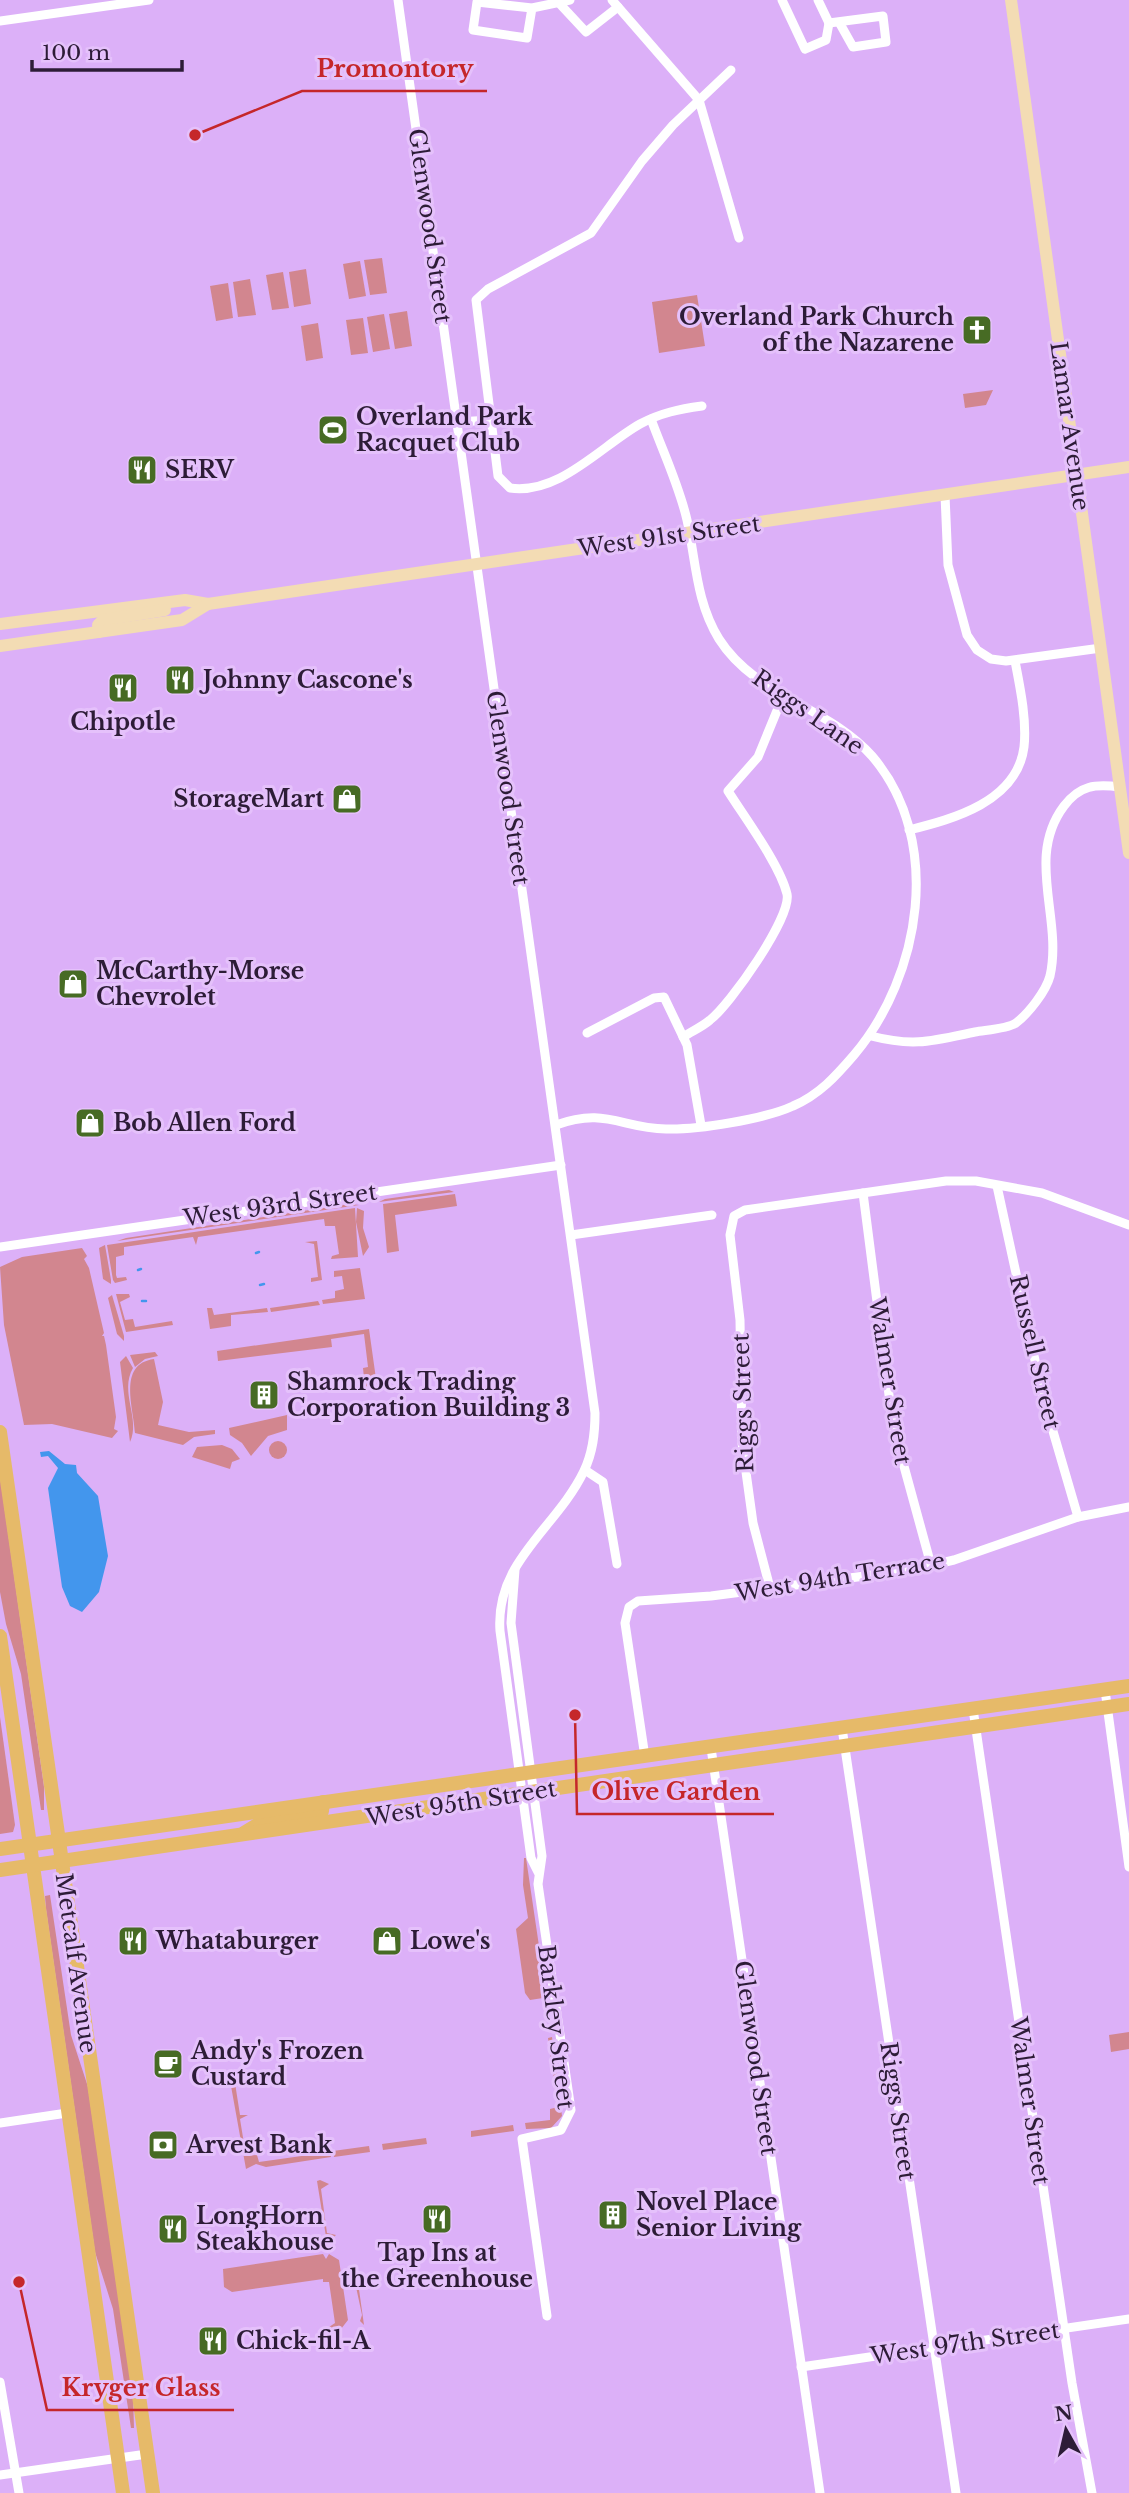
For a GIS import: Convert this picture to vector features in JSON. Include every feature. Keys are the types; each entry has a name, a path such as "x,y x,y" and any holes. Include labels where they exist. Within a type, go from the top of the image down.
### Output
{"main road":[{"name":"Metcalf Avenue","path":"0,1432 113,2200 153,2493"},
{"name":"Metcalf Avenue","path":"0,1636 66,2113 123,2493"},
{"name":"West 95th Street","path":"0,1849 1129,1686"},
{"name":"West 95th Street","path":"0,1870 1129,1704"},
{"path":"240,1836 261,1822 322,1811 323,1802"}],"street":[{"path":"0,22 149,0"},
{"name":"Glenwood Street","path":"398,0 595,1413 593,1449 585,1470"},
{"path":"532,8 527,38 473,30 477,2 532,8 569,0"},
{"path":"782,0 805,49 826,40 834,23"},
{"path":"818,0 834,23 853,47 886,42 883,16 834,23"},
{"name":"Lamar Avenue","path":"1011,0 1129,853"},
{"path":"558,2 586,32 615,4 699,100 739,238"},
{"path":"702,406 666,412 554,481 517,489 500,481 476,308 478,296 587,237 642,161 731,70"},
{"name":"Riggs Lane","path":"556,1125 576,1118 598,1116 659,1129 701,1125 765,1115 804,1101 834,1078 871,1035 897,985 912,932 915,870 909,830 894,789 869,753 850,736 754,676 720,641 700,597 677,484 651,419"},
{"path":"457,422 491,420"},
{"name":"West 91st Street","path":"0,624 174,601 208,604 1129,467"},
{"path":"945,495 948,565 967,635 977,650 991,659 1015,661 1101,648"},
{"path":"99,632 98,625 103,620 170,609 174,601"},
{"name":"West 91st Street","path":"0,646 183,620 208,604"},
{"path":"36,641 49,632 92,625 93,611"},
{"path":"909,830 966,814 986,802 1015,772 1024,743 1015,661"},
{"path":"683,1037 712,1019 774,936 786,913 787,896 779,876 729,792 758,757 783,696"},
{"path":"871,1035 903,1044 1014,1025 1034,1003 1049,978 1054,933 1044,870 1045,844 1053,820 1079,789 1099,785 1120,787"},
{"path":"587,1033 654,998 664,997 683,1037 693,1070 701,1125"},
{"name":"West 93rd Street","path":"0,1247 561,1165"},
{"path":"863,1193 946,1181 976,1181 1042,1192 1129,1225"},
{"name":"Russell Street","path":"997,1186 1043,1397 1078,1517"},
{"name":"Riggs Street","path":"770,1588 753,1523 742,1443 740,1320 730,1235 734,1216 745,1210 863,1193"},
{"name":"Walmer Street","path":"863,1193 893,1426 931,1566"},
{"path":"571,1235 712,1215"},
{"path":"585,1470 603,1482 617,1564"},
{"name":"Barkley Street","path":"547,2316 522,2139 561,2130 571,2110 538,1871 531,1858 528,1793 511,1623 515,1570 585,1470"},
{"name":"West 94th Terrace","path":"645,1757 625,1623 629,1607 638,1601 770,1588 931,1566 1078,1517 1129,1507"},
{"path":"1105,1690 1129,1867"},
{"name":"Walmer Street","path":"973,1709 1064,2328 1093,2493"},
{"name":"Riggs Street","path":"842,1728 932,2347 956,2493"},
{"name":"Glenwood Street","path":"711,1748 820,2493"},
{"path":"0,2123 66,2113"},
{"name":"West 97th Street","path":"802,2367 1129,2319"},
{"path":"0,2382 19,2493"},
{"path":"0,2474 147,2454"}],"shaded area":[{"path":"382,258 387,293 370,295 364,260"},
{"path":"360,261 366,296 349,299 343,264"},
{"path":"306,269 311,304 294,307 289,272"},
{"path":"283,272 289,308 272,310 266,275"},
{"path":"250,279 256,315 238,317 233,282"},
{"path":"228,283 233,318 216,321 210,286"},
{"path":"697,295 705,346 659,353 652,302"},
{"path":"407,311 412,346 395,349 389,314"},
{"path":"384,314 390,349 373,352 367,317"},
{"path":"363,318 368,353 351,355 346,320"},
{"path":"318,323 323,358 306,361 301,326"},
{"path":"993,390 986,405 965,408 963,394"},
{"path":"449,1190 454,1192 379,1202 385,1199"},
{"path":"455,1194 457,1206 395,1215 399,1251 387,1253 383,1204"},
{"path":"349,1204 359,1205 117,1241 126,1238"},
{"path":"355,1208 358,1257 331,1259 339,1254 335,1226 325,1226 324,1219 198,1237 196,1245 193,1237 124,1247 124,1255 116,1257 116,1275 117,1278 126,1277 127,1280 115,1283 113,1280 107,1245"},
{"path":"357,1208 364,1211 363,1228 369,1247 363,1256 356,1222"},
{"path":"317,1241 322,1280 311,1282 311,1278 318,1277 314,1244 305,1242"},
{"path":"105,1245 111,1284 103,1279 99,1248"},
{"path":"82,1248 87,1256 84,1259 89,1268 106,1345 116,1417 114,1429 118,1431 112,1438 52,1424 24,1425 4,1325 0,1267 22,1257"},
{"path":"360,1268 365,1299 323,1304 322,1300 335,1298 335,1291 344,1289 342,1276 334,1277 334,1271"},
{"path":"116,1294 129,1294 130,1297 120,1302 125,1320 133,1319 135,1327 172,1321 173,1325 126,1332"},
{"path":"112,1295 124,1341 117,1334 108,1298"},
{"path":"318,1301 320,1305 271,1312 270,1308"},
{"path":"207,1308 212,1308 214,1315 267,1308 268,1312 231,1315 231,1326 210,1329"},
{"path":"369,1329 377,1386 365,1388 363,1368 368,1367 364,1334 331,1339 332,1347 218,1361 217,1351"},
{"path":"155,1352 158,1356 145,1359 135,1367 130,1355"},
{"path":"126,1356 133,1368 128,1386 133,1424 130,1442 120,1362"},
{"path":"154,1359 163,1402 158,1425 189,1432 215,1430 215,1434 194,1437 183,1445 135,1433 131,1378 135,1369"},
{"path":"287,1415 287,1430 268,1436 251,1456 242,1443 230,1435 229,1428"},
{"path":"274,1441 282,1441 287,1450 285,1457 274,1459 269,1454 269,1446"},
{"path":"222,1445 232,1449 240,1459 232,1462 230,1469 192,1457 197,1447"},
{"path":"0,1476 44,1787 44,1810 41,1810 21,1674 6,1624 0,1592"},
{"path":"0,1717 15,1825 13,1832 0,1834"},
{"path":"524,1858 544,1980 542,1987 546,1990 543,1998 530,2000 525,1993 516,1929 528,1918 523,1885"},
{"path":"50,1895 71,2035 88,2087 133,2397 134,2428 131,2428 113,2309 95,2252 46,1909 45,1896"},
{"path":"1129,2032 1129,2049 1111,2052 1109,2035"},
{"path":"552,2037 562,2116 551,2128 526,2129 525,2123 550,2120 550,2109 558,2107 548,2038"},
{"path":"241,2078 243,2081 235,2083 240,2115 248,2115 240,2119 246,2156 257,2155 259,2162 330,2152 331,2157 266,2167 256,2164 246,2169 231,2086"},
{"path":"513,2125 514,2131 471,2137 471,2131"},
{"path":"426,2138 427,2144 383,2150 382,2144"},
{"path":"369,2146 370,2152 334,2157 333,2151"},
{"path":"317,2181 329,2184 321,2189 327,2233 336,2235 327,2243"},
{"path":"323,2254 326,2259 329,2254 339,2260 348,2320 341,2329 332,2330 329,2327 335,2323 329,2282 323,2282 323,2279 232,2292 224,2287 223,2269"},
{"path":"352,2268 356,2268 364,2325 360,2321 362,2315"}],"water":[{"path":"49,1451 65,1464 76,1465 77,1473 98,1496 108,1556 99,1592 82,1612 70,1606 62,1587 48,1488 58,1468 48,1456 41,1457 40,1452"}],"waterway":[{"path":"260,1285 264,1284"}],"place":[{"name":"Promontory","path":"195,135"},
{"name":"Overland Park Church of the Nazarene","path":"977,330"},
{"name":"Overland Park Racquet Club","path":"333,430"},
{"name":"SERV","path":"142,470"},
{"name":"Johnny Cascone's","path":"180,680"},
{"name":"Chipotle","path":"123,688"},
{"name":"StorageMart","path":"347,799"},
{"name":"McCarthy-Morse Chevrolet","path":"73,984"},
{"name":"Bob Allen Ford","path":"90,1123"},
{"name":"Shamrock Trading Corporation Building 3","path":"264,1395"},
{"name":"Olive Garden","path":"575,1715"},
{"name":"Whataburger","path":"133,1941"},
{"name":"Lowe's","path":"387,1941"},
{"name":"Andy's Frozen Custard","path":"168,2064"},
{"name":"Arvest Bank","path":"163,2145"},
{"name":"Novel Place Senior Living","path":"613,2215"},
{"name":"Tap Ins at the Greenhouse","path":"437,2219"},
{"name":"LongHorn Steakhouse","path":"173,2229"},
{"name":"Kryger Glass","path":"19,2282"},
{"name":"Chick-fil-A","path":"213,2341"}]}
